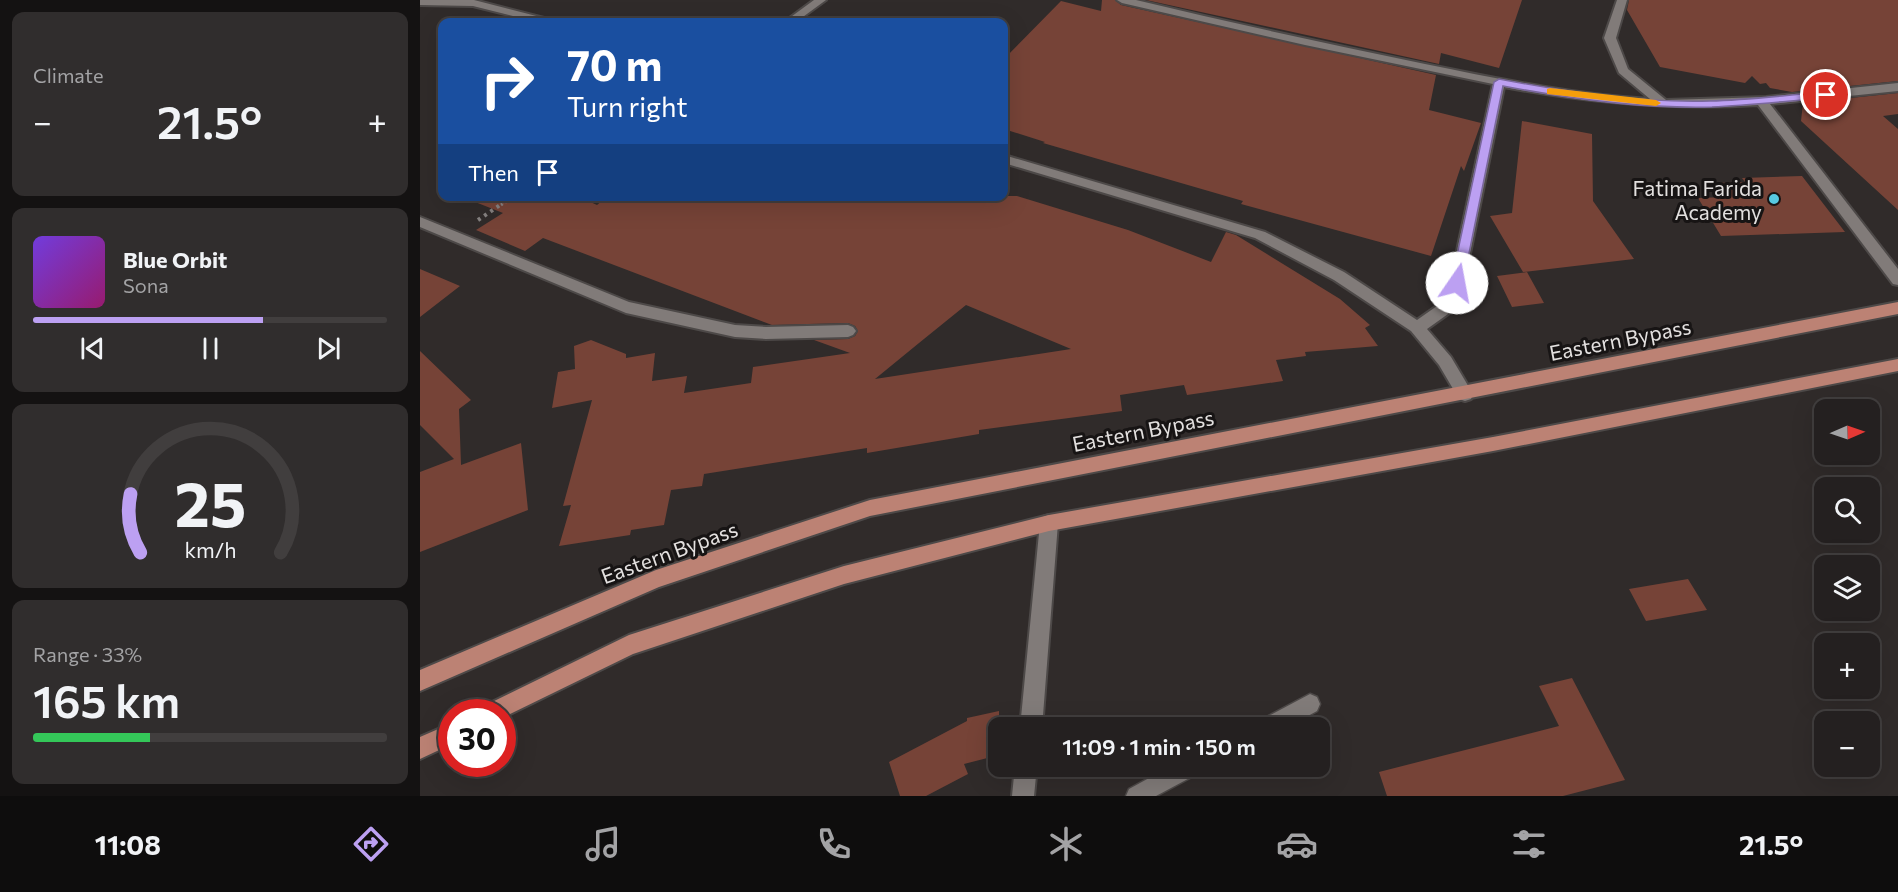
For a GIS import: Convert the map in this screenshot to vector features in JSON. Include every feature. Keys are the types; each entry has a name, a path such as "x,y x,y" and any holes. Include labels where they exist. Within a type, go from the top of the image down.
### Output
{"highway":[{"name":"Eastern Bypass","path":"420,681 473,656 656,579 870,508 1898,308"},
{"path":"516,701 629,645 844,575 1049,523 1493,444 1898,365"},
{"path":"420,748 438,740"}],"street":[{"path":"795,18 820,0"},
{"path":"1122,0 1249,31 1544,91 1633,102 1761,101 1898,87"},
{"path":"1622,0 1610,38 1623,71 1662,103"},
{"path":"420,2 473,3 532,18"},
{"path":"1416,327 1433,319 1449,304 1457,283 1499,82"},
{"path":"1761,101 1898,280"},
{"path":"1008,160 1260,235 1339,276 1416,327 1445,361 1465,394"},
{"path":"420,222 626,307 735,331 766,333 848,331"},
{"path":"1032,717 1049,523"},
{"path":"1023,796 1025,777"}],"lane":[{"path":"1286,717 1310,704"},
{"path":"1136,796 1171,777"}],"path":[{"path":"455,236 507,201"}],"building":[{"path":"1102,0 1115,0 1121,5 1436,75 1429,110 1481,123 1464,171 1461,166 1431,256 1241,204 1243,201 1043,143 1045,142 1008,130 1008,55 1061,1 1101,11"},
{"path":"1146,0 1522,0 1499,68 1441,53 1439,64"},
{"path":"1629,0 1898,0 1898,81 1792,92 1770,88 1766,83 1760,84 1752,76 1745,83 1660,67 1627,10"},
{"path":"1898,93 1898,114 1883,116 1898,129 1898,210 1801,121 1803,103"},
{"path":"1522,121 1592,134 1593,201 1634,259 1523,272 1490,216 1512,213"},
{"path":"1802,176 1845,232 1721,236 1698,198 1726,197 1717,183 1745,182 1742,178"},
{"path":"1008,196 1017,196 1128,230 1211,262 1226,232 1236,235 1340,299 1370,325 1365,328 1378,346 1305,352 1306,356 1276,360 1283,381 1187,395 1184,385 1120,395 1122,411 979,430 979,434 867,453 867,448 704,474 702,486 671,490 664,525 631,530 630,535 559,546 571,505 563,506 592,400 552,408 558,372 575,369 574,346 591,340 626,354 626,358 655,353 652,381 687,376 684,393 751,383 753,367 850,353 814,340 848,339 855,336 858,331 855,326 848,323 772,325 543,238 525,251 476,230 503,213 473,201 588,201 597,205 602,201 1008,201","holes":["966,305 1071,349 875,379"]},
{"path":"420,269 460,286 420,317"},
{"path":"1527,272 1544,303 1512,307 1497,276"},
{"path":"420,351 471,400 459,409 461,465 521,443 528,510 420,552 420,472 454,459 420,425"},
{"path":"1688,579 1707,610 1646,621 1629,589"},
{"path":"1572,678 1625,780 1563,796 1387,796 1379,772 1559,726 1539,686"},
{"path":"999,711 999,717 988,717 988,758 964,764 968,774 926,796 900,796 889,762 967,721 967,718"}],"slow traffic":[{"path":"1550,91 1656,103"}],"place":[{"name":"Fatima Farida Academy","path":"1774,199"}],"route":[{"path":"1457,283 1499,82 1544,91 1633,102 1711,104 1826,95"}]}
